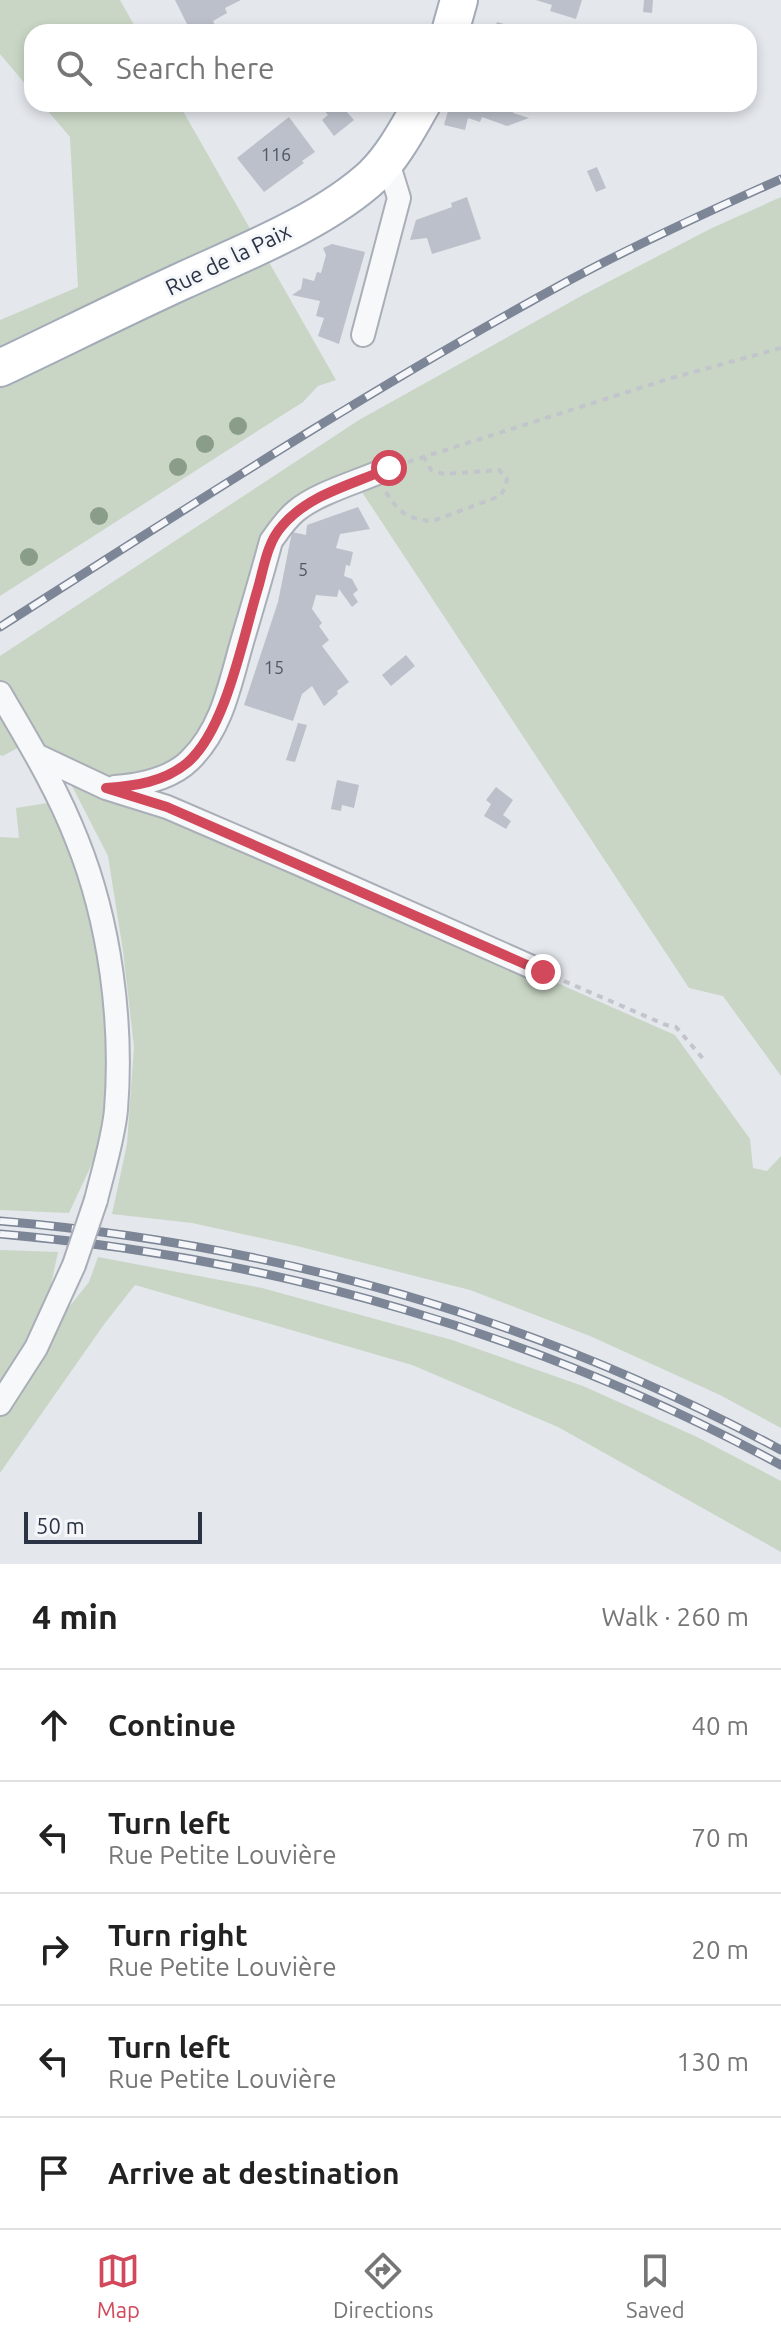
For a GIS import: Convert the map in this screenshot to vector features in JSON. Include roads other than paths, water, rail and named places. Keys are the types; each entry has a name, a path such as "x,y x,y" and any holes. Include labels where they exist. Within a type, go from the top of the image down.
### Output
{"main road":[{"path":"452,24 459,0"},
{"name":"Rue de la Paix","path":"0,368 282,234 343,200 387,159 417,112"}],"street":[{"path":"363,335 399,198 387,159"},
{"path":"106,788 132,786 169,774 189,761 209,737 223,708 271,541 295,512 312,500 389,468"},
{"path":"0,693 66,814 92,880 109,959 118,1048 116,1112 96,1200 74,1265 36,1348 0,1404"},
{"path":"36,755 106,788 167,807 543,972"}],"railway":[{"path":"0,627 281,449 495,321 620,254 781,179"},
{"path":"0,1221 104,1232 205,1248 305,1269 402,1295 499,1325 594,1361 688,1403 781,1450"},
{"path":"0,1234 102,1245 204,1261 402,1309 500,1340 595,1377 689,1418 781,1465"}]}
